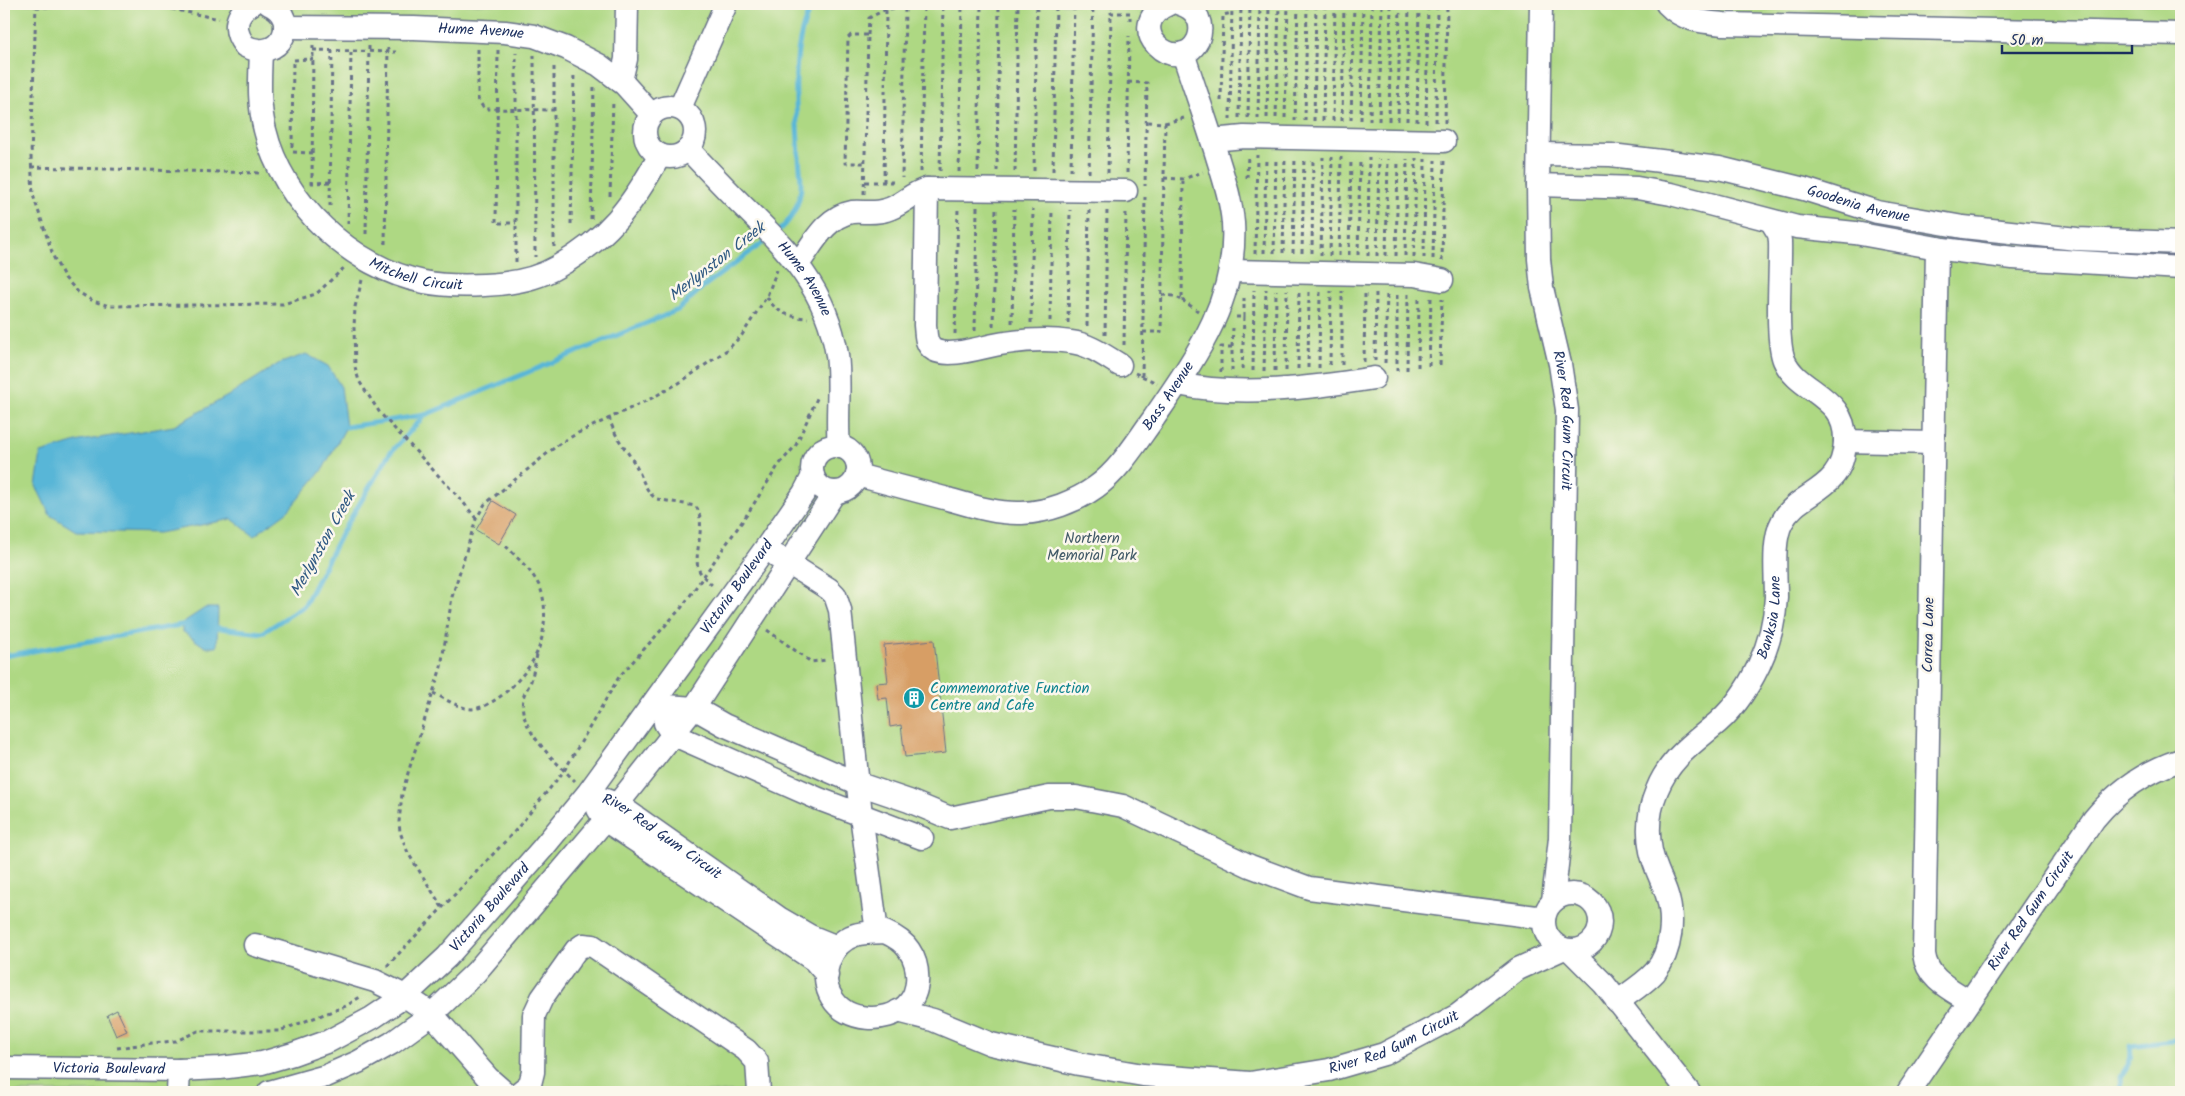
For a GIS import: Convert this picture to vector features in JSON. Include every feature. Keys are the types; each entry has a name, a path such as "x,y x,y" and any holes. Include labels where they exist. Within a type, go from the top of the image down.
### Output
{"lane":[{"path":"252,4 239,15 236,23 240,39 245,46 261,51 275,46 280,41 285,27 280,12 269,4"},
{"path":"617,78 626,59 627,4"},
{"path":"680,108 726,4"},
{"name":"River Red Gum Circuit","path":"1518,969 1547,916 1560,838 1567,410 1560,364 1542,288 1539,259 1538,154 1541,4"},
{"path":"1667,4 1675,12 1690,20 1724,24 2181,34"},
{"path":"1156,7 1149,28 1154,43 1167,53 1183,53 1191,49 1200,34 1200,26 1190,6"},
{"name":"Hume Avenue","path":"285,27 379,28 516,35 584,57 617,78 651,114"},
{"name":"Mitchell Circuit","path":"261,51 260,104 265,132 286,161 300,202 326,231 365,249 381,267 423,282 459,286 523,281 544,264 584,250 611,228 626,212 642,189 660,155"},
{"name":"Bass Avenue","path":"857,475 980,508 1022,513 1045,510 1084,496 1098,486 1118,466 1176,387 1201,348 1216,318 1230,271 1233,223 1228,189 1220,167 1237,138 1183,53"},
{"path":"664,106 680,108 687,112 695,126 693,143 688,149 675,157 660,155 648,144 645,137 644,129 651,114 664,106"},
{"path":"1237,138 1444,141"},
{"name":"Hume Avenue","path":"688,149 795,259 808,277 814,321 837,355 839,447"},
{"name":"Goodenia Avenue","path":"1538,154 1611,156 1719,168 1804,189 1877,212 1963,227 2078,239 2181,243"},
{"name":"Goodenia Avenue","path":"1538,185 1637,188 1671,194 1771,221 1937,248 2031,260 2181,268"},
{"path":"924,190 925,325 927,342 930,346 940,352 952,353 1008,342 1072,342 1086,346 1120,364"},
{"path":"795,259 832,220 852,212 887,210 924,190 1126,191"},
{"path":"1771,221 1779,234 1780,242 1780,329 1784,360 1797,377 1830,402 1843,428 1845,441 1933,443"},
{"name":"Correa Lane","path":"1937,248 1924,954 1925,962 1933,976 1969,1001"},
{"path":"1230,271 1404,276"},
{"path":"1176,387 1299,385"},
{"name":"Banksia Lane","path":"1617,1002 1656,971 1668,945 1671,931 1670,904 1654,862 1649,835 1652,807 1657,790 1673,762 1724,716 1737,701 1757,670 1764,654 1773,619 1778,533 1781,524 1794,507 1822,488 1832,478 1841,460 1845,441"},
{"path":"839,447 852,454 858,467 857,475 849,487 835,492 821,488 813,476 812,468 818,454 824,449 839,447"},
{"name":"Victoria Boulevard","path":"4,1068 179,1070 262,1063 293,1054 337,1036 372,1018 405,996 447,957 542,849 588,793 765,549 804,493 813,476"},
{"name":"Victoria Boulevard","path":"269,1092 326,1076 358,1062 399,1038 432,1014 476,972 611,812 694,708 835,492"},
{"path":"765,549 835,595 840,610 861,815 877,932"},
{"path":"653,705 694,708 724,725 859,784 909,801 950,818 1049,797 1076,797 1123,806 1250,866 1309,888 1547,916"},
{"path":"653,705 672,734 819,799 922,838"},
{"name":"River Red Gum Circuit","path":"1908,1092 2104,806 2138,778 2181,760"},
{"name":"River Red Gum Circuit","path":"588,793 611,812 814,960 827,975"},
{"path":"899,829 909,801"},
{"name":"River Red Gum Circuit","path":"611,812 779,918 810,936 837,946"},
{"name":"River Red Gum Circuit","path":"1560,838 1567,870 1576,894"},
{"path":"1604,984 1597,961 1594,941 1601,925 1600,916 1592,901 1585,896 1568,894 1547,916 1548,937 1566,950 1604,984 1689,1092"},
{"path":"916,992 906,1006 898,1011 882,1016 865,1018 852,1015 840,1009 831,997 826,982 827,967 832,952 842,941 855,935 885,932 898,939 909,950 916,964 916,992 933,1020"},
{"path":"1566,950 1579,950 1594,941"},
{"path":"255,945 375,981 405,996 432,1014 488,1078 504,1092"},
{"path":"520,1092 530,1084 533,1072 534,1015 548,990 576,950 583,945 593,946 746,1050 757,1062 759,1092"},
{"name":"River Red Gum Circuit","path":"898,1011 933,1020 991,1044 1078,1064 1143,1075 1250,1082 1329,1070 1384,1054 1458,1016 1518,969 1566,950"},
{"path":"178,1092 179,1070"}],"path":[{"path":"924,4 924,190"},
{"path":"1111,4 1111,13 1130,13 1130,23"},
{"path":"1232,4 1237,138 1247,178"},
{"path":"1241,4 1237,138 1299,272 1299,385"},
{"path":"1237,138 1250,4"},
{"path":"1237,138 1260,4"},
{"path":"236,23 158,6 36,6 31,167 33,195 54,258 65,278 78,292 93,301 109,306 268,306 296,302 316,294 365,249"},
{"path":"864,212 869,18 886,9 905,8 902,182 865,182"},
{"path":"884,182 886,9"},
{"path":"1220,104 1223,15 1232,13"},
{"path":"379,28 369,51 365,249 355,307 355,367 359,381 380,413 463,502 477,520"},
{"path":"379,28 388,52 386,244"},
{"path":"1129,33 1124,361 1120,364 1125,369 1142,376 1176,387"},
{"path":"516,35 497,109 496,223 516,223"},
{"path":"516,35 478,99 484,109 554,110"},
{"path":"516,35 516,282"},
{"path":"516,35 534,110 544,264"},
{"path":"516,35 554,110 544,264"},
{"path":"865,163 845,163 848,38 850,35 868,35"},
{"path":"330,208 332,41"},
{"path":"313,44 312,183 331,182"},
{"path":"312,50 396,52"},
{"path":"348,229 351,51"},
{"path":"584,57 591,220"},
{"path":"572,224 584,57"},
{"path":"286,161 293,60 312,59"},
{"path":"610,200 617,78"},
{"path":"1128,82 1147,83 1142,376"},
{"path":"1142,332 1161,332 1162,295 1165,123 1146,122"},
{"path":"31,167 266,174 286,161 312,153"},
{"path":"1164,178 1183,179 1220,167"},
{"path":"1162,295 1174,296 1182,300 1183,179"},
{"path":"339,216 348,215"},
{"path":"442,907 408,853 400,832 399,822 408,773 444,652 452,598 477,520 485,504 545,455 578,432 650,399 679,383 728,350 742,334 767,296 772,279 795,259"},
{"path":"1299,272 1299,385"},
{"path":"1299,272 1299,385"},
{"path":"1299,272 1299,385"},
{"path":"1299,272 1299,385"},
{"path":"1299,272 1299,385"},
{"path":"1299,272 1299,385"},
{"path":"1299,272 1299,385"},
{"path":"1299,272 1299,385"},
{"path":"1299,385 1404,276"},
{"path":"1299,385 1404,276"},
{"path":"1299,385 1404,276"},
{"path":"1404,276 1440,365"},
{"path":"1404,276 1429,366"},
{"path":"1404,276 1418,367"},
{"path":"1404,276 1407,370"},
{"path":"1397,371 1404,276"},
{"path":"767,296 777,310 785,314 814,321"},
{"path":"1233,317 1244,317 1299,385"},
{"path":"1232,347 1233,327"},
{"path":"1221,347 1232,347 1299,385 1221,347"},
{"path":"112,1049 152,1042 176,1041 198,1032 279,1031 289,1029 346,1006 364,995 442,907 515,831 564,770 620,677 660,633 704,576 778,466 796,445 821,390"},
{"path":"609,417 619,443 636,466 646,488 652,496 657,499 698,508 702,532 697,565 704,576 728,601"},
{"path":"505,545 530,572 542,592 544,624 530,683 523,698 522,708 531,730 545,751 588,793"},
{"path":"752,620 811,662 845,657"},
{"path":"433,693 466,708 485,706 510,689 537,653"}],"green space":[{"name":"Northern Memorial Park","path":"4,4 2181,4 2181,1092 4,1092"}],"water":[{"path":"306,354 328,366 341,387 346,427 323,469 288,511 254,536 232,519 159,533 76,531 50,515 36,486 41,453 80,441 174,426 233,393 278,364"},
{"path":"205,608 218,608 217,647 205,647 182,631 182,623"}],"building":[{"path":"493,501 516,515 499,544 476,530"},
{"name":"Commemorative Function Centre and Cafe","path":"934,640 946,753 905,757 901,725 890,727 887,698 878,699 876,683 888,682 884,645"},
{"path":"117,1010 127,1031 116,1036 107,1015"}],"waterway":[{"name":"Merlynston Creek","path":"777,232 792,215 799,200 801,189 796,98 797,57 805,20 813,4"},
{"name":"Merlynston Creek","path":"346,427 425,415 678,310 704,286 768,239"},
{"name":"Merlynston Creek","path":"211,627 262,633 304,606 340,536 390,453 425,415"},
{"name":"Merlynston Creek","path":"4,656 187,624"},
{"path":"2121,1092 2120,1077 2129,1063 2131,1055 2130,1046 2181,1040"}],"place":[{"name":"Commemorative Function Centre and Cafe","path":"914,698"}]}
